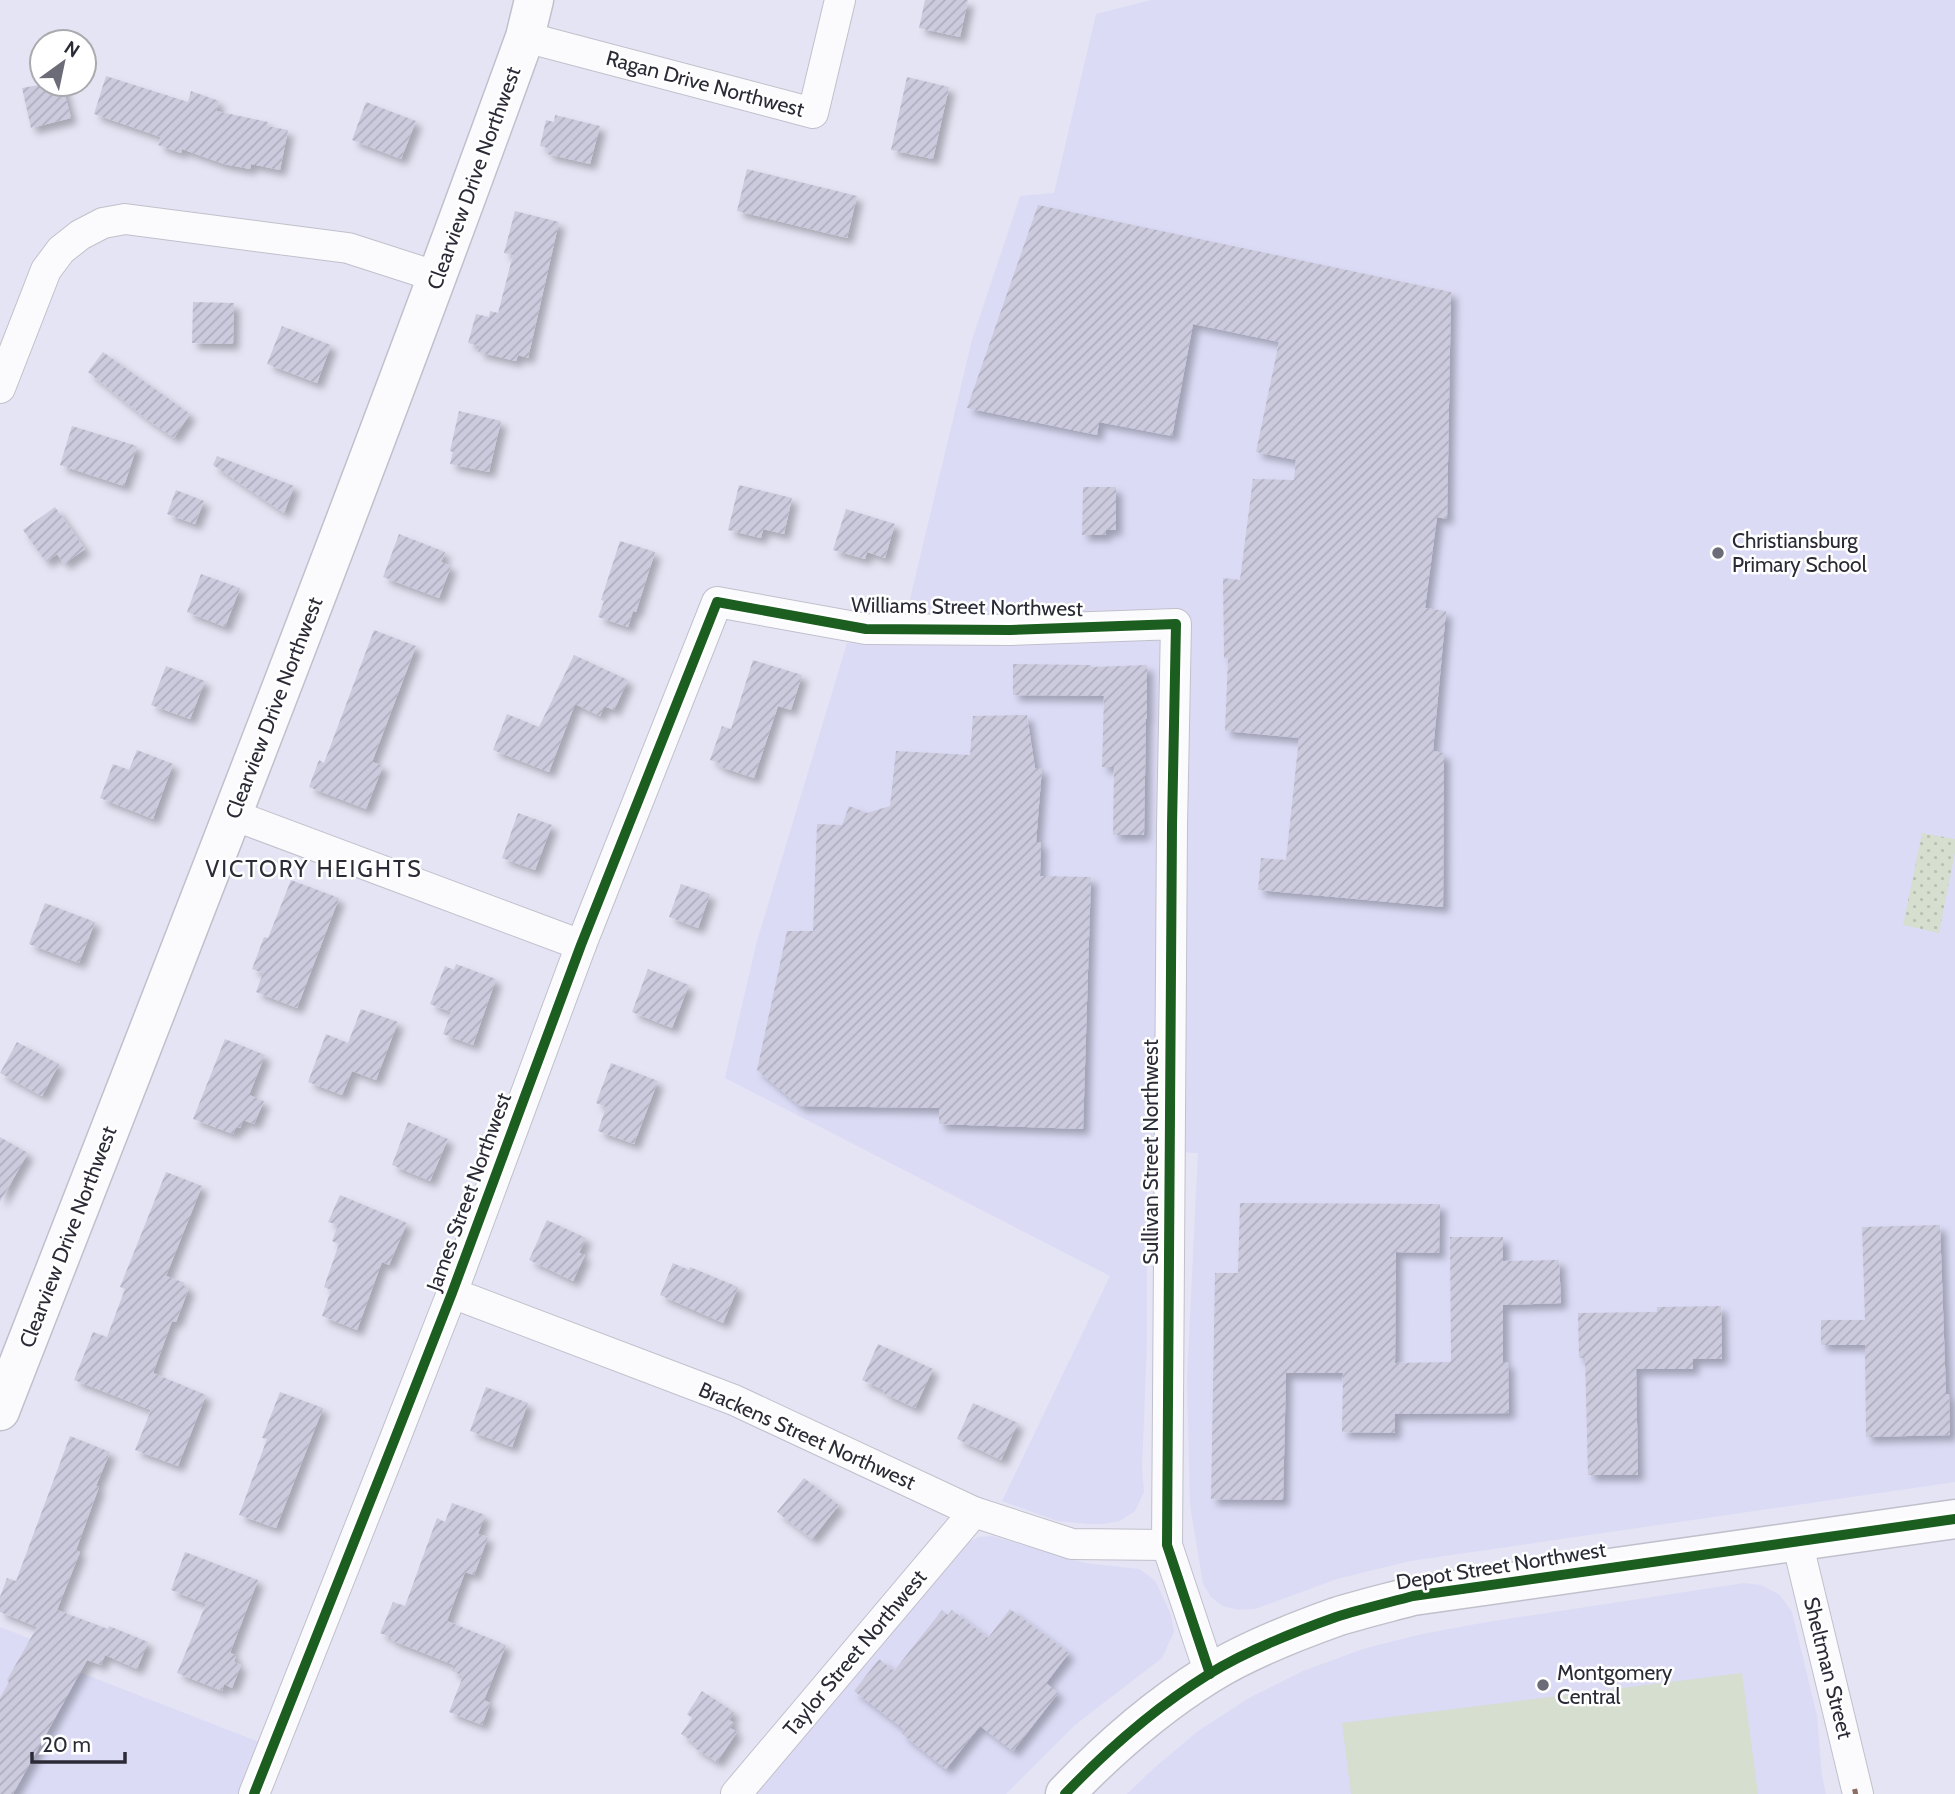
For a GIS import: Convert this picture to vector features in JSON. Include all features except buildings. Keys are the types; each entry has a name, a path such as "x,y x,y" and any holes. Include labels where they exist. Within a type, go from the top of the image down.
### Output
{"street":[{"name":"Clearview Drive Northwest","path":"0,1411 233,815 438,277 525,37 534,0"},
{"name":"Ragan Drive Northwest","path":"525,37 813,113 840,0"},
{"path":"0,388 47,270 61,250 80,235 103,223 125,219 348,248 438,277"},
{"name":"Williams Street Northwest","path":"717,602 866,629 1010,631 1176,624"},
{"name":"James Street Northwest","path":"254,1794 452,1293 581,945 717,602"},
{"name":"Sullivan Street Northwest","path":"1176,624 1167,1545 1210,1674"},
{"path":"233,815 581,945"},
{"name":"Brackens Street Northwest","path":"452,1293 734,1400 974,1512 1072,1544 1167,1545"},
{"name":"Taylor Street Northwest","path":"736,1794 974,1512"},
{"name":"Depot Street Northwest","path":"1065,1794 1091,1766 1147,1717 1210,1674 1272,1642 1337,1617 1413,1596 1955,1519"},
{"name":"Sheltman Street","path":"1797,1542 1858,1794"}],"shaded area":[{"path":"1151,0 1955,0 1955,1482 1410,1561 1337,1579 1255,1609 1239,1610 1222,1606 1211,1597 1203,1584 1190,1505 1187,1378 1198,1153 1147,1151 1147,1342 1142,1469 1144,1492 1135,1511 1120,1521 1088,1524 1057,1521 1002,1501 1110,1276 725,1078 757,941 847,643 899,645 972,340 1020,196 1054,193 1096,14"},
{"path":"1922,833 1955,839 1955,852 1939,933 1903,925"},
{"path":"992,1536 1085,1563 1139,1569 1148,1575 1156,1582 1171,1615 1174,1632 1162,1658 1075,1725 1006,1794 754,1794 968,1542 979,1537"},
{"name":"Montgomery Central","path":"1744,1583 1761,1585 1780,1595 1792,1612 1817,1716 1826,1794 1127,1794 1198,1731 1249,1698 1303,1671 1366,1648 1487,1622"},
{"path":"0,1627 70,1654 66,1667 259,1742 240,1794 0,1794"},
{"path":"1742,1673 1758,1794 1351,1794 1342,1723"}],"marked path":[{"path":"1853,1794 1858,1793"}],"cycle path":[{"path":"254,1794 452,1293 581,945 717,602 866,629 1010,630 1176,624 1167,1545 1210,1674"},
{"path":"1065,1794 1133,1730 1170,1700 1209,1674 1271,1642 1345,1614 1413,1596 1955,1519"}],"place":[{"name":"Christiansburg Primary School","path":"1718,553"},
{"name":"Montgomery Central","path":"1543,1685"}],"district":[{"name":"VICTORY HEIGHTS","path":"314,869"}]}
